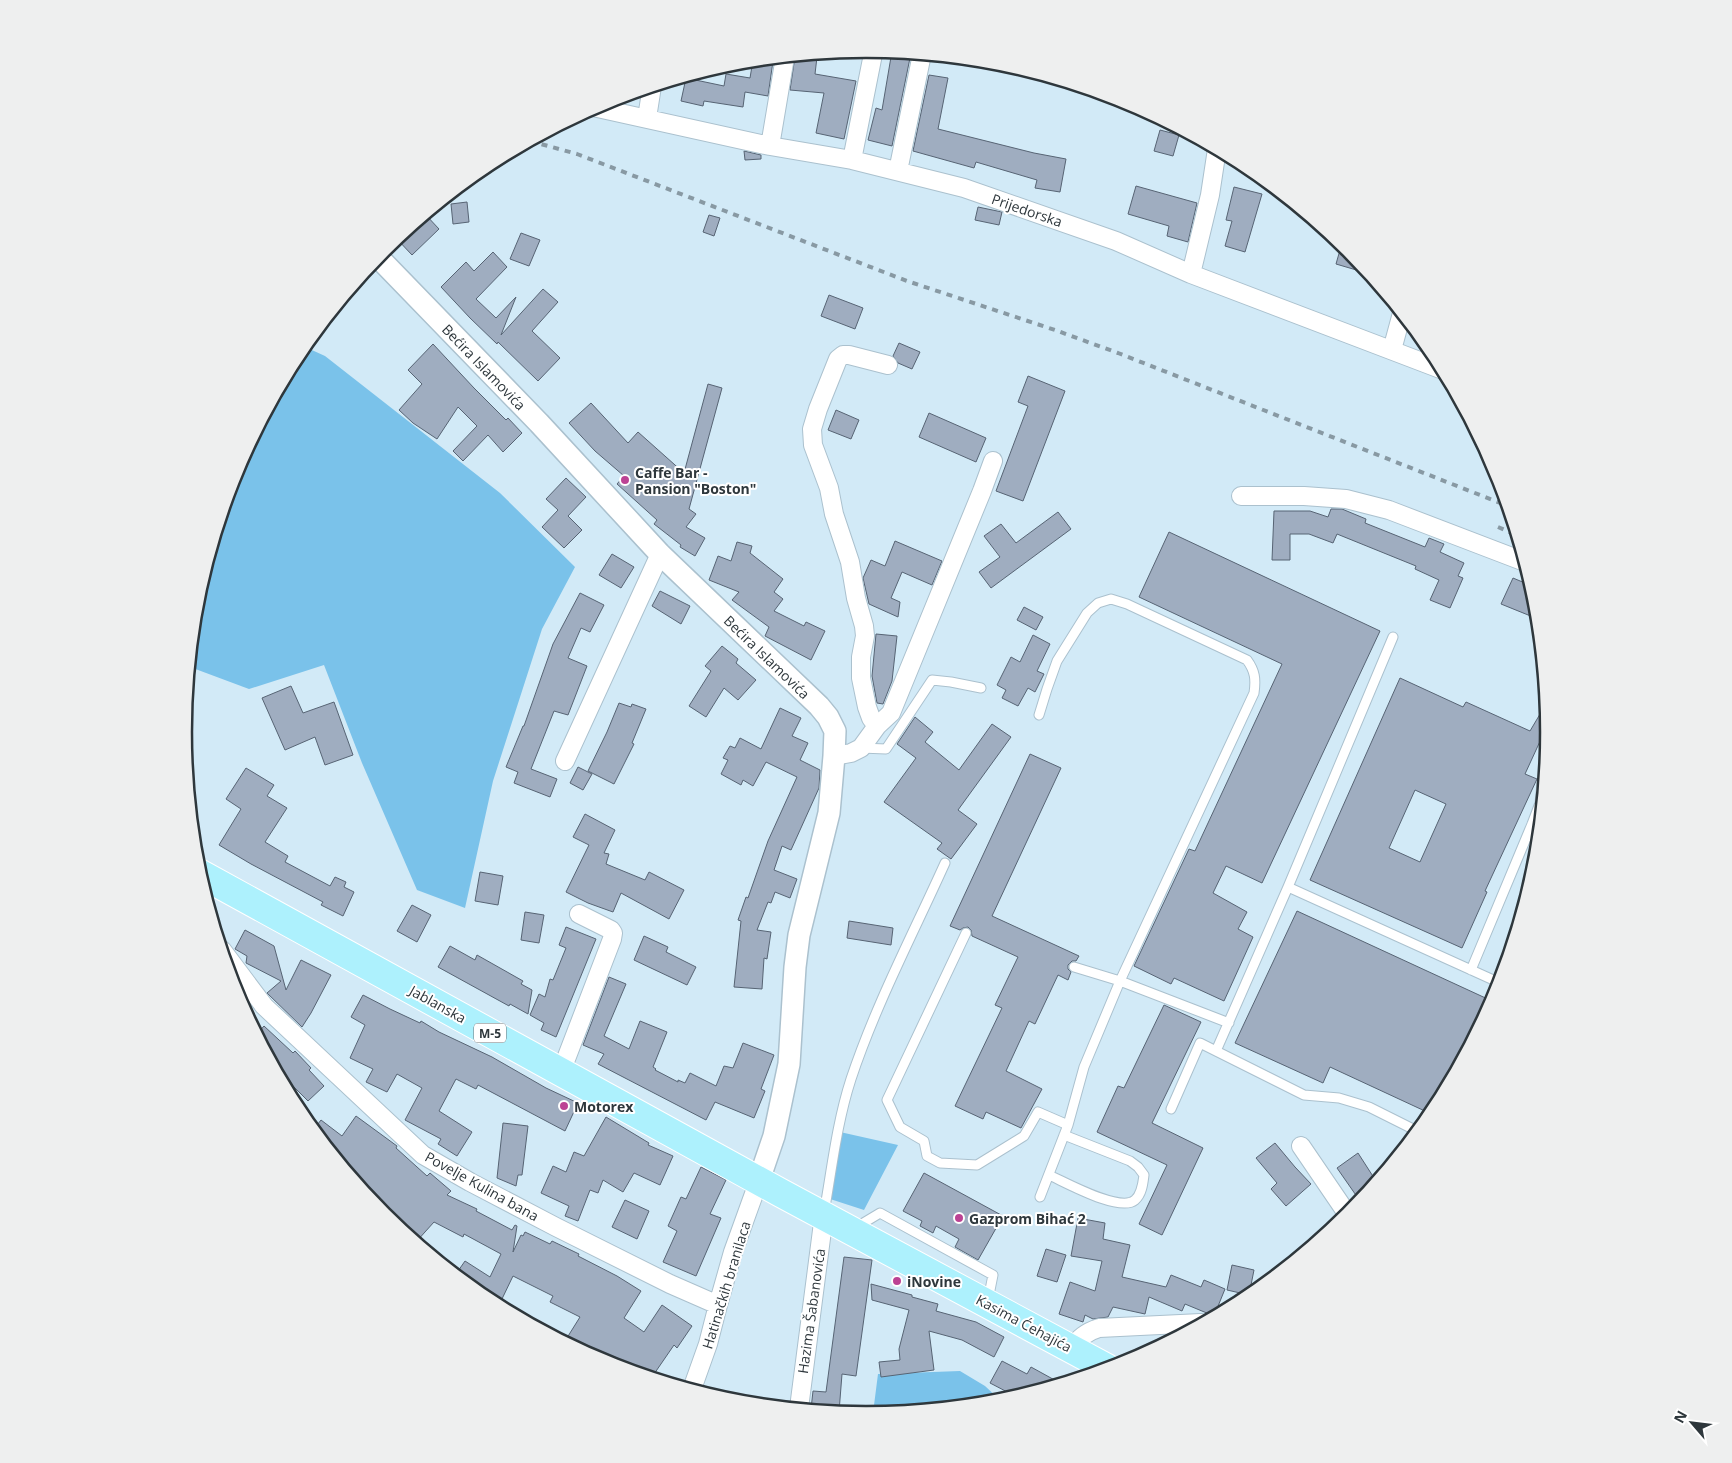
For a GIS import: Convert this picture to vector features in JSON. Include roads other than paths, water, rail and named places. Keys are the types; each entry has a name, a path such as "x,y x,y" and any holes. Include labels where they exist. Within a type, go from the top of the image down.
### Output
{"main road":[{"name":"Jablanska","path":"209,878 770,1187"},
{"name":"Kasima Ćehajića","path":"770,1187 1099,1364"}],"street":[{"path":"852,160 872,58"},
{"path":"898,170 921,60"},
{"path":"770,146 784,62"},
{"path":"647,118 651,92"},
{"name":"Prijedorska","path":"607,110 770,146 898,170 964,188 1116,241 1191,274 1431,365"},
{"path":"1191,274 1210,195 1216,156"},
{"name":"Bećira Islamovića","path":"383,262 538,423 660,554 828,716 835,731 829,813 800,935 795,967 789,1064 774,1136 770,1187"},
{"path":"1392,350 1400,320"},
{"path":"877,726 871,718 867,707 861,678 861,657 865,636 850,562 834,514 829,488 813,445 812,429 827,384 838,359 843,355 888,365"},
{"path":"834,756 861,748 877,726 890,714 993,461"},
{"path":"1241,496 1296,495 1346,499 1389,510 1517,559"},
{"path":"565,762 660,554"},
{"path":"561,1072 612,939 611,930 579,914"},
{"name":"Povelje Kulina bana","path":"235,968 264,1006 423,1155 556,1227 670,1284 718,1305"},
{"path":"1301,1146 1343,1208"},
{"name":"Hatinačkih branilaca","path":"694,1383 708,1344 733,1252 770,1187"},
{"name":"Hazima Šabanovića","path":"800,1402 824,1215"},
{"path":"1071,1348 1080,1337 1099,1328 1187,1324"}],"lane":[{"path":"1040,715 1046,689 1057,661 1087,613 1098,603 1112,599 1246,660 1252,667 1256,680 1254,693 1120,981 1084,1067 1068,1125 1040,1197"},
{"path":"1216,1051 1288,887 1393,637"},
{"path":"861,748 886,749 932,680 981,688"},
{"path":"1470,970 1533,828"},
{"path":"824,1215 838,1131 851,1080 870,1026 945,863"},
{"path":"1288,887 1492,980"},
{"path":"966,933 887,1100 900,1127 924,1140 927,1156 940,1163 977,1165 1024,1136 1038,1112 1068,1125"},
{"path":"1074,966 1120,981 1229,1023"},
{"path":"1171,1109 1200,1043 1304,1095 1339,1098 1369,1107 1411,1128"},
{"path":"1049,1175 1107,1201 1125,1204 1135,1200 1142,1188 1144,1175 1130,1161 1064,1135"}],"railway":[{"path":"538,143 577,154 907,281 1118,353 1499,503"},
{"path":"1498,527 1509,532"}],"place":[{"name":"Caffe Bar - Pansion \"Boston\"","path":"625,480"},
{"name":"Motorex","path":"564,1106"},
{"name":"Gazprom Bihać 2","path":"959,1218"},
{"name":"iNovine","path":"897,1281"}]}
